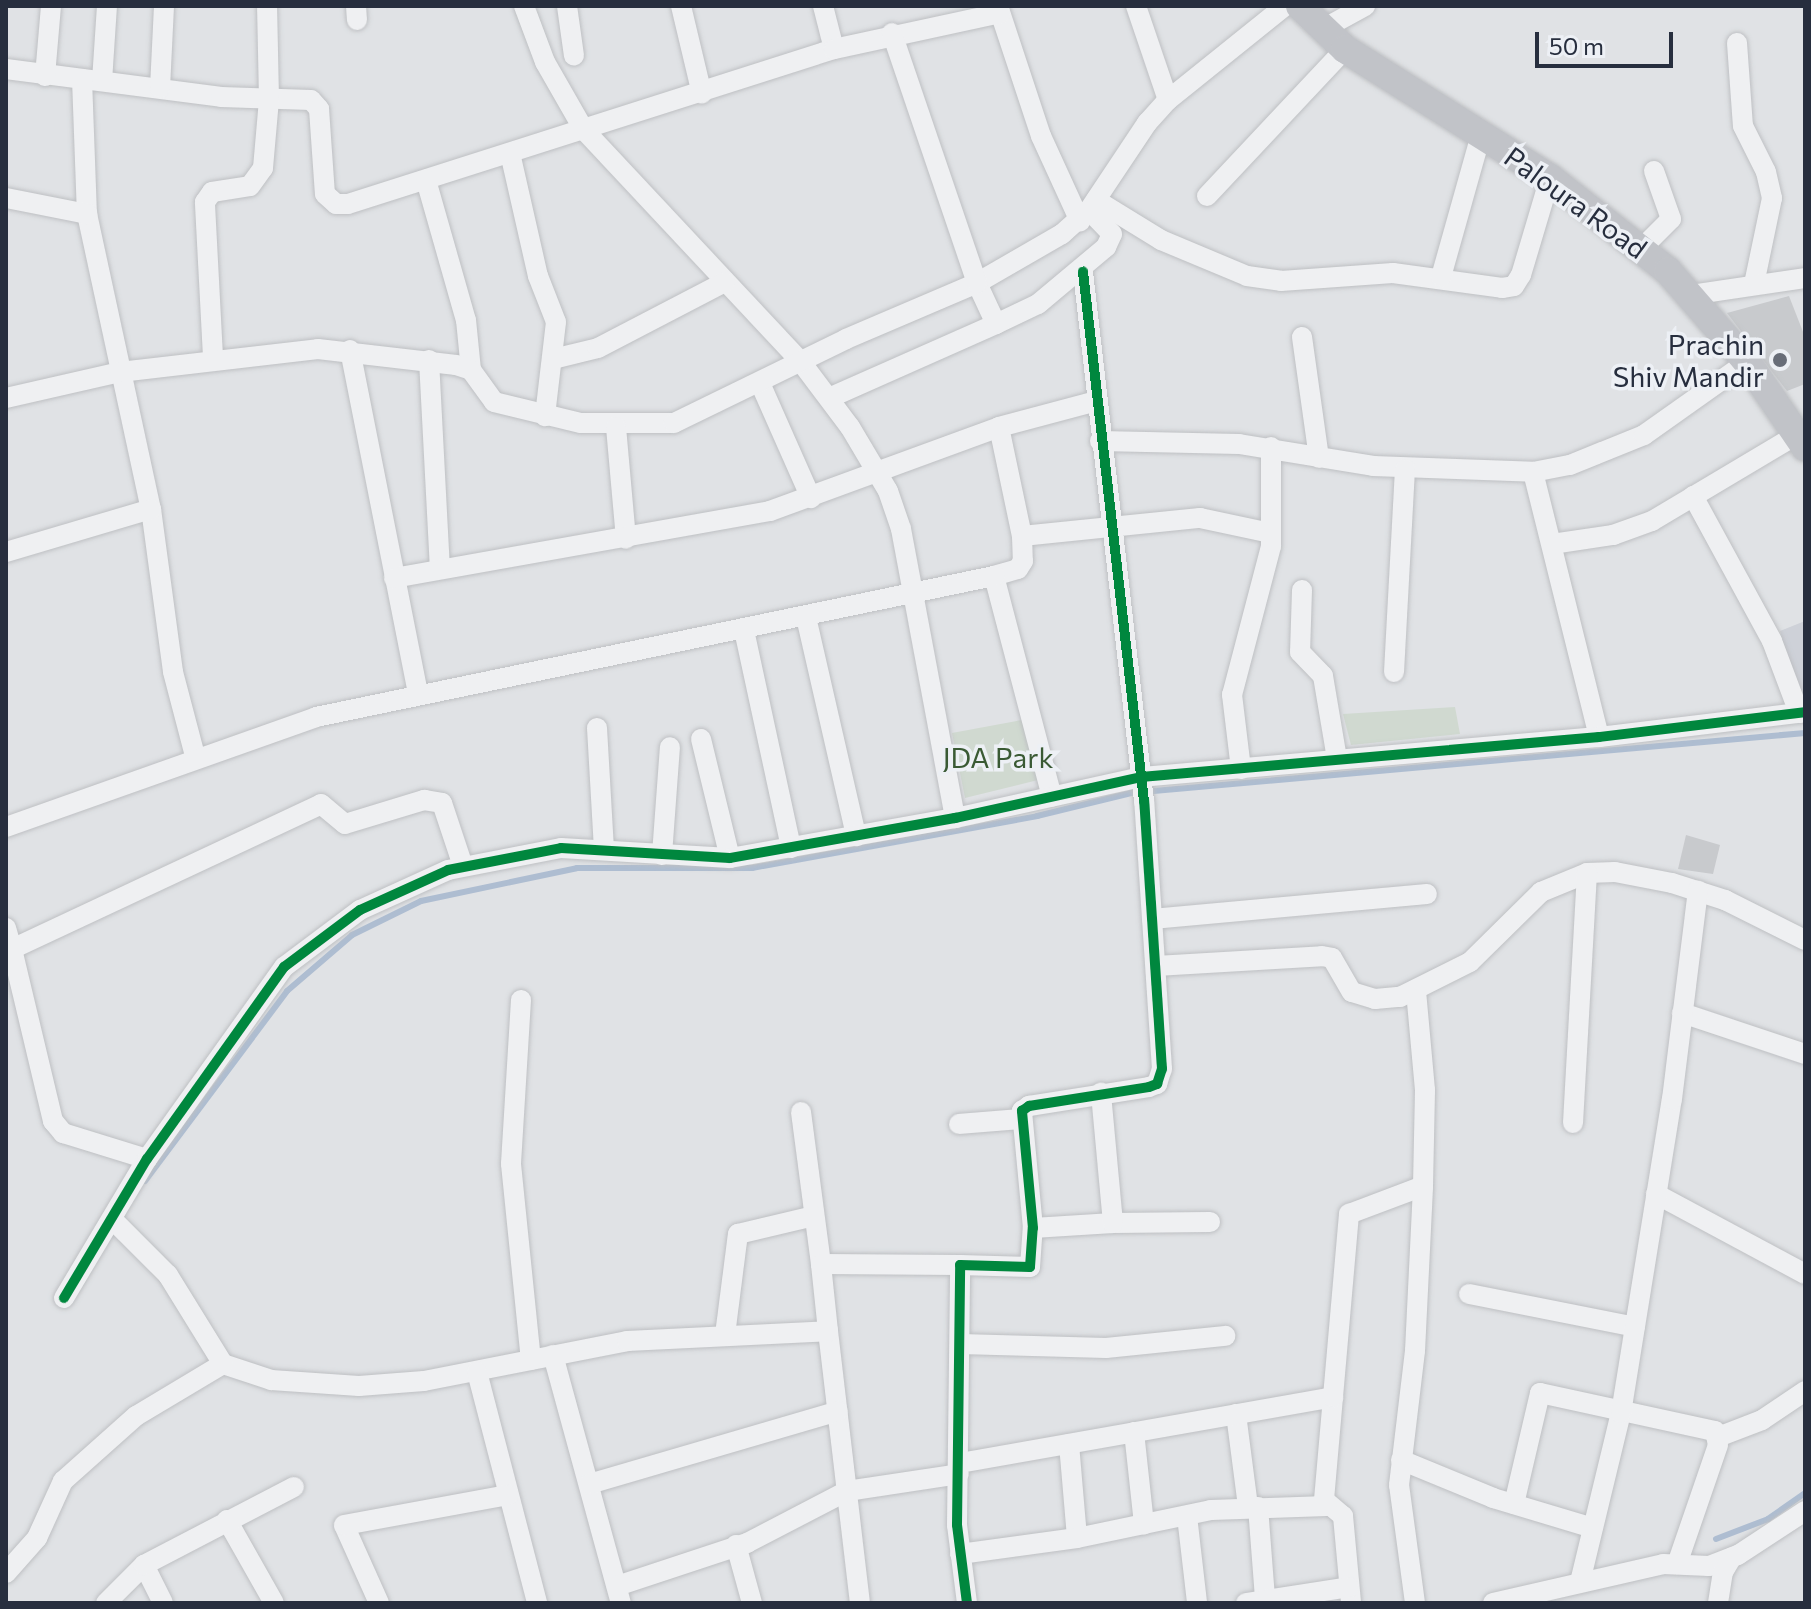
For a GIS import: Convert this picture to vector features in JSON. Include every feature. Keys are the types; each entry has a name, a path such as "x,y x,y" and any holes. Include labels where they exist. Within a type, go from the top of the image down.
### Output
{"main road":[{"name":"Paloura Road","path":"1300,6 1345,49 1550,178 1642,248 1691,295 1747,362 1801,441"}],"street":[{"path":"45,76 51,6"},
{"path":"107,6 92,80 87,214 151,509 173,672 195,756"},
{"path":"160,88 164,6"},
{"path":"213,357 205,202 212,192 257,182 263,168 269,99 267,6"},
{"path":"524,6 545,62 584,130 801,362 829,398 879,474 897,511 955,818"},
{"path":"567,6 574,56"},
{"path":"681,6 702,94"},
{"path":"823,6 834,49"},
{"path":"1136,6 1168,100"},
{"path":"426,180 466,320 471,370 494,402 545,416 616,427 674,423 977,283 1088,210 1147,123 1168,100 1285,6"},
{"path":"1323,29 1365,6"},
{"path":"6,69 45,76 317,103 322,186 336,204 426,180 702,94 834,49 999,10 1041,136 1088,210 1108,228 1111,240 1083,272 1038,304 829,398"},
{"path":"892,33 977,283 996,324"},
{"path":"1737,43 1743,126 1766,172 1772,198 1754,284"},
{"path":"1207,196 1345,49"},
{"path":"1441,277 1481,135"},
{"path":"510,153 538,276 556,322 545,416"},
{"path":"1642,248 1671,219 1654,171"},
{"path":"1088,210 1247,276 1281,281 1332,274 1441,277 1514,286 1550,178"},
{"path":"6,198 87,214"},
{"path":"821,1264 960,1265 1026,1270 1032,1261 1033,1228 1020,1119 1029,1106 1149,1087 1161,1078 1143,787 1115,526 1100,441 1083,272"},
{"path":"1691,295 1805,278"},
{"path":"553,359 598,348 725,282"},
{"path":"1302,337 1319,458"},
{"path":"6,398 120,372 213,357 350,350 429,360 471,370"},
{"path":"350,350 418,694"},
{"path":"429,360 440,568"},
{"path":"1100,441 1271,447 1319,458 1405,469 1533,472 1570,465 1644,435 1747,362"},
{"path":"760,383 811,498"},
{"path":"394,578 626,539 811,498 879,474 923,452 999,427 1097,401"},
{"path":"616,427 626,539"},
{"path":"6,827 195,756 316,717 806,617 1018,569 1023,561 1022,536 999,427"},
{"path":"1552,544 1632,529 1801,441"},
{"path":"1241,769 1233,683 1267,568 1271,447"},
{"path":"1394,672 1405,469"},
{"path":"1533,472 1599,737"},
{"path":"64,1298 147,1159 284,967 360,910 406,885 463,866 561,848 730,858 955,818 1052,797 1143,787 1241,769 1599,737 1802,713 1772,641 1693,496"},
{"path":"6,552 151,509"},
{"path":"1022,536 1200,518 1270,533"},
{"path":"994,576 1052,797"},
{"path":"1302,590 1300,652 1323,676 1337,759"},
{"path":"806,617 856,836"},
{"path":"744,630 791,848"},
{"path":"597,728 604,849"},
{"path":"701,739 730,858"},
{"path":"662,855 670,747"},
{"path":"9,950 321,804 345,824 424,800 442,803 463,866"},
{"path":"1156,966 1322,956 1332,958 1344,984 1363,997 1416,992 1470,962 1541,892 1587,873 1640,876 1698,891 1805,940"},
{"path":"1573,1123 1587,873"},
{"path":"1580,1582 1621,1413 1656,1194 1698,891"},
{"path":"1152,919 1427,894"},
{"path":"6,928 53,1121 63,1133 147,1159"},
{"path":"1415,1603 1399,1513 1401,1460 1415,1351 1423,1186 1425,1090 1416,992"},
{"path":"521,1000 511,1164 531,1360"},
{"path":"1682,1013 1805,1054"},
{"path":"1101,1093 1113,1223"},
{"path":"801,1112 860,1603"},
{"path":"959,1124 1020,1119"},
{"path":"1327,1506 1349,1214 1423,1186"},
{"path":"1656,1194 1805,1274"},
{"path":"725,1335 738,1234 814,1216"},
{"path":"112,1219 168,1275 223,1364 271,1380 328,1387 477,1372 627,1341 828,1331"},
{"path":"1033,1228 1210,1222"},
{"path":"960,1265 960,1554 967,1603"},
{"path":"1469,1294 1635,1327"},
{"path":"960,1344 1106,1348 1225,1336"},
{"path":"553,1355 619,1594 736,1545 847,1491 1069,1444 1333,1397"},
{"path":"6,1573 37,1538 63,1481 149,1407 223,1364"},
{"path":"477,1372 537,1603"},
{"path":"1718,1437 1762,1420 1805,1391"},
{"path":"1514,1504 1540,1393 1715,1431 1718,1437 1682,1564"},
{"path":"589,1484 838,1411"},
{"path":"960,1554 1077,1538 1187,1516 1253,1507 1327,1506 1343,1516 1350,1595 1255,1601 1253,1507 1236,1414"},
{"path":"1134,1432 1144,1524"},
{"path":"1069,1444 1077,1538"},
{"path":"1401,1460 1514,1504 1593,1528"},
{"path":"106,1603 144,1565 294,1487"},
{"path":"379,1603 344,1525 508,1495"},
{"path":"1502,1602 1580,1582 1682,1564 1709,1566 1732,1557 1805,1511"},
{"path":"1187,1516 1197,1603"},
{"path":"227,1520 274,1603"},
{"path":"736,1545 752,1603"},
{"path":"1718,1603 1723,1572 1732,1557"},
{"path":"144,1565 163,1603"}],"shaded area":[{"path":"1805,621 1805,702 1799,703 1780,631"}],"green space":[{"path":"1455,707 1460,734 1351,745 1343,714"},
{"name":"JDA Park","path":"1027,719 1042,779 965,798 952,733"}],"building":[{"name":"Prachin Shiv Mandir","path":"1789,296 1805,337 1805,384 1787,391 1727,313"},
{"path":"1686,835 1720,845 1713,874 1678,869"}],"waterway":[{"path":"145,1181 287,991 352,935 421,901 577,868 752,868 1037,816 1131,793 1805,733"},
{"path":"1716,1539 1768,1519 1805,1493"}],"cycle path":[{"path":"967,1603 957,1525 960,1265 1030,1267 1033,1228 1022,1111 1029,1106 1149,1087 1157,1084 1162,1069 1144,801 1083,272"},
{"path":"64,1298 147,1159 284,967 360,910 448,870 561,848 730,858 955,818 1141,777 1599,737 1805,712"}],"place":[{"name":"Prachin Shiv Mandir","path":"1780,360"}]}
